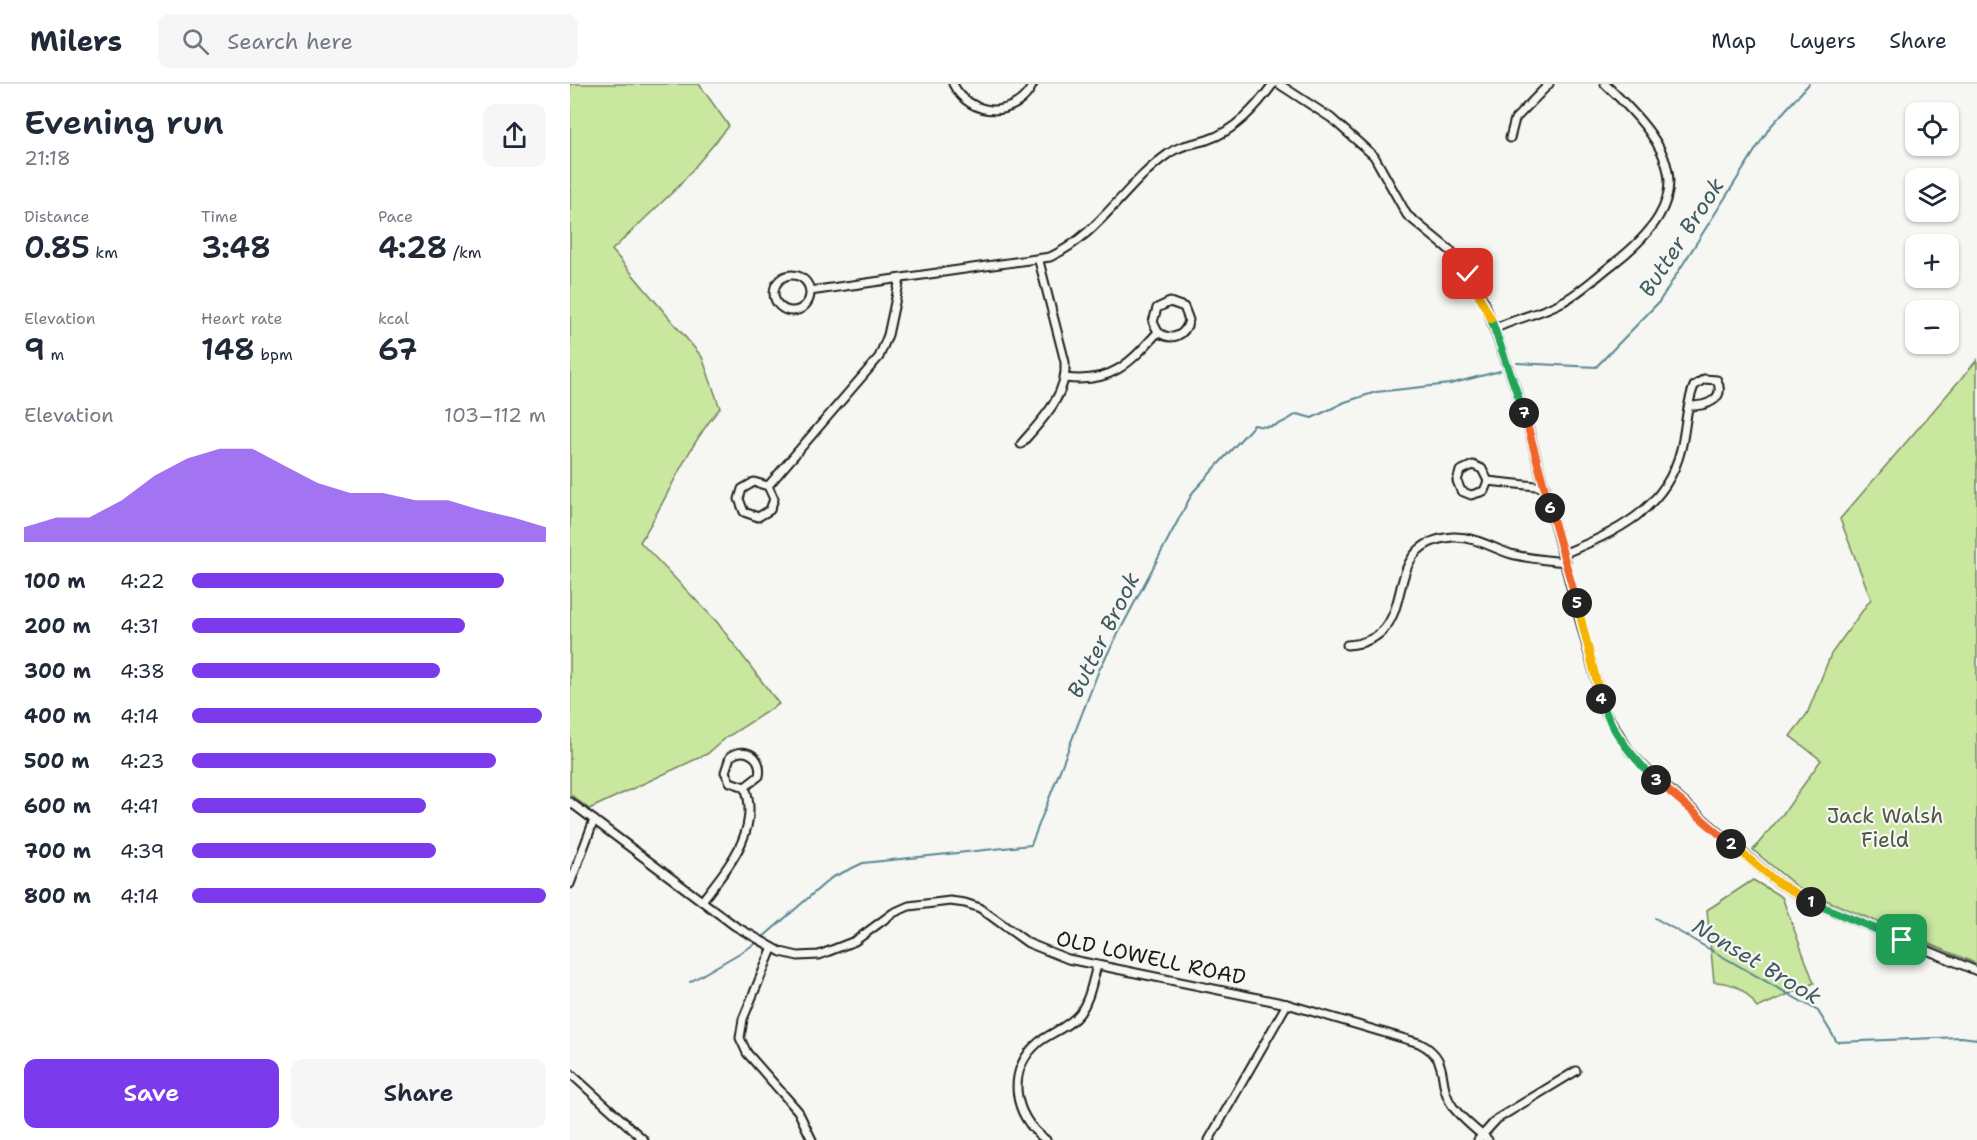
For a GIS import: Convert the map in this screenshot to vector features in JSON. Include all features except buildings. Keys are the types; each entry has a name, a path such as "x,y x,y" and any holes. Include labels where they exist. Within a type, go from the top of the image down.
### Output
{"street":[{"path":"954,84 968,102 991,110 1014,105 1024,98 1033,84"},
{"path":"810,291 1038,261 1061,252 1080,239 1170,152 1209,139 1232,128 1273,84"},
{"path":"1279,84 1331,118 1374,156 1407,215 1460,262 1484,301 1524,412 1604,710 1624,743 1654,777 1754,864 1796,893 1977,971"},
{"path":"1510,138 1515,119 1549,84"},
{"path":"1494,328 1563,302 1640,242 1657,222 1666,200 1668,186 1668,172 1660,146 1638,116 1605,84"},
{"path":"1021,444 1047,412 1065,378 1065,362 1038,261"},
{"path":"793,275 804,280 810,291 804,306 793,311 782,308 774,294 781,278 793,275"},
{"path":"768,486 879,357 888,335 900,279"},
{"path":"1170,302 1184,307 1189,320 1182,333 1168,337 1158,332 1153,322 1157,308 1170,302"},
{"path":"1065,378 1088,380 1114,372 1129,362 1158,332"},
{"path":"1563,554 1629,523 1654,502 1668,483 1677,463 1693,390 1697,383 1708,378 1717,380 1719,391 1712,402 1690,406"},
{"path":"1473,465 1482,469 1488,481 1481,493 1471,495 1461,490 1457,481 1460,471 1473,465"},
{"path":"1488,481 1545,487"},
{"path":"754,482 768,486 774,499 770,510 758,516 744,512 739,499 742,489 754,482"},
{"path":"1347,645 1374,638 1391,624 1405,570 1418,553 1434,543 1461,537 1521,556 1566,562"},
{"path":"740,752 746,752 756,758 760,770 756,781 745,787 734,785 725,772 730,757 740,752"},
{"path":"702,901 736,856 745,836 750,807 745,787"},
{"name":"OLD LOWELL ROAD","path":"570,802 735,926 772,949 798,956 819,955 855,941 893,913 909,906 950,901 980,908 1028,943 1046,952 1097,966 1287,1004 1392,1034 1430,1049 1441,1062 1447,1095 1453,1107 1480,1137 1488,1140"},
{"path":"570,884 594,820"},
{"path":"772,949 743,1019 740,1038 747,1053 794,1106 812,1140"},
{"path":"1047,1140 1032,1128 1021,1111 1017,1092 1019,1073 1033,1048 1071,1022 1080,1012 1090,992 1097,966"},
{"path":"1209,1140 1287,1004"},
{"path":"1480,1137 1497,1119 1576,1071"},
{"path":"570,1073 644,1140"}],"green space":[{"path":"570,84 699,84 729,126 679,186 612,250 702,357 720,408 687,456 640,542 717,622 779,704 727,737 707,754 589,809 570,794"},
{"name":"Jack Walsh Field","path":"1977,360 1977,964 1800,889 1753,850 1786,810 1821,760 1790,736 1807,714 1831,654 1871,599 1840,519"},
{"path":"1753,880 1782,897 1814,983 1757,1008 1744,992 1734,986 1714,982 1707,910"}],"waterway":[{"name":"Butter Brook","path":"1517,363 1596,367 1659,302 1770,127 1809,84"},
{"name":"Butter Brook","path":"762,938 831,878 863,863 1031,845 1099,670 1193,492 1254,425 1266,427 1276,425 1297,414 1312,418 1345,402 1376,392 1450,384 1500,371"},
{"name":"Nonset Brook","path":"1655,918 1818,1011 1837,1042 1961,1037 1977,1039"},
{"name":"Butter Brook","path":"690,982 755,944"}],"route":[{"path":"1468,274 1484,301 1524,412 1580,614 1595,680 1604,710 1616,731 1630,752 1654,777 1777,882 1809,901 1902,940"}]}
